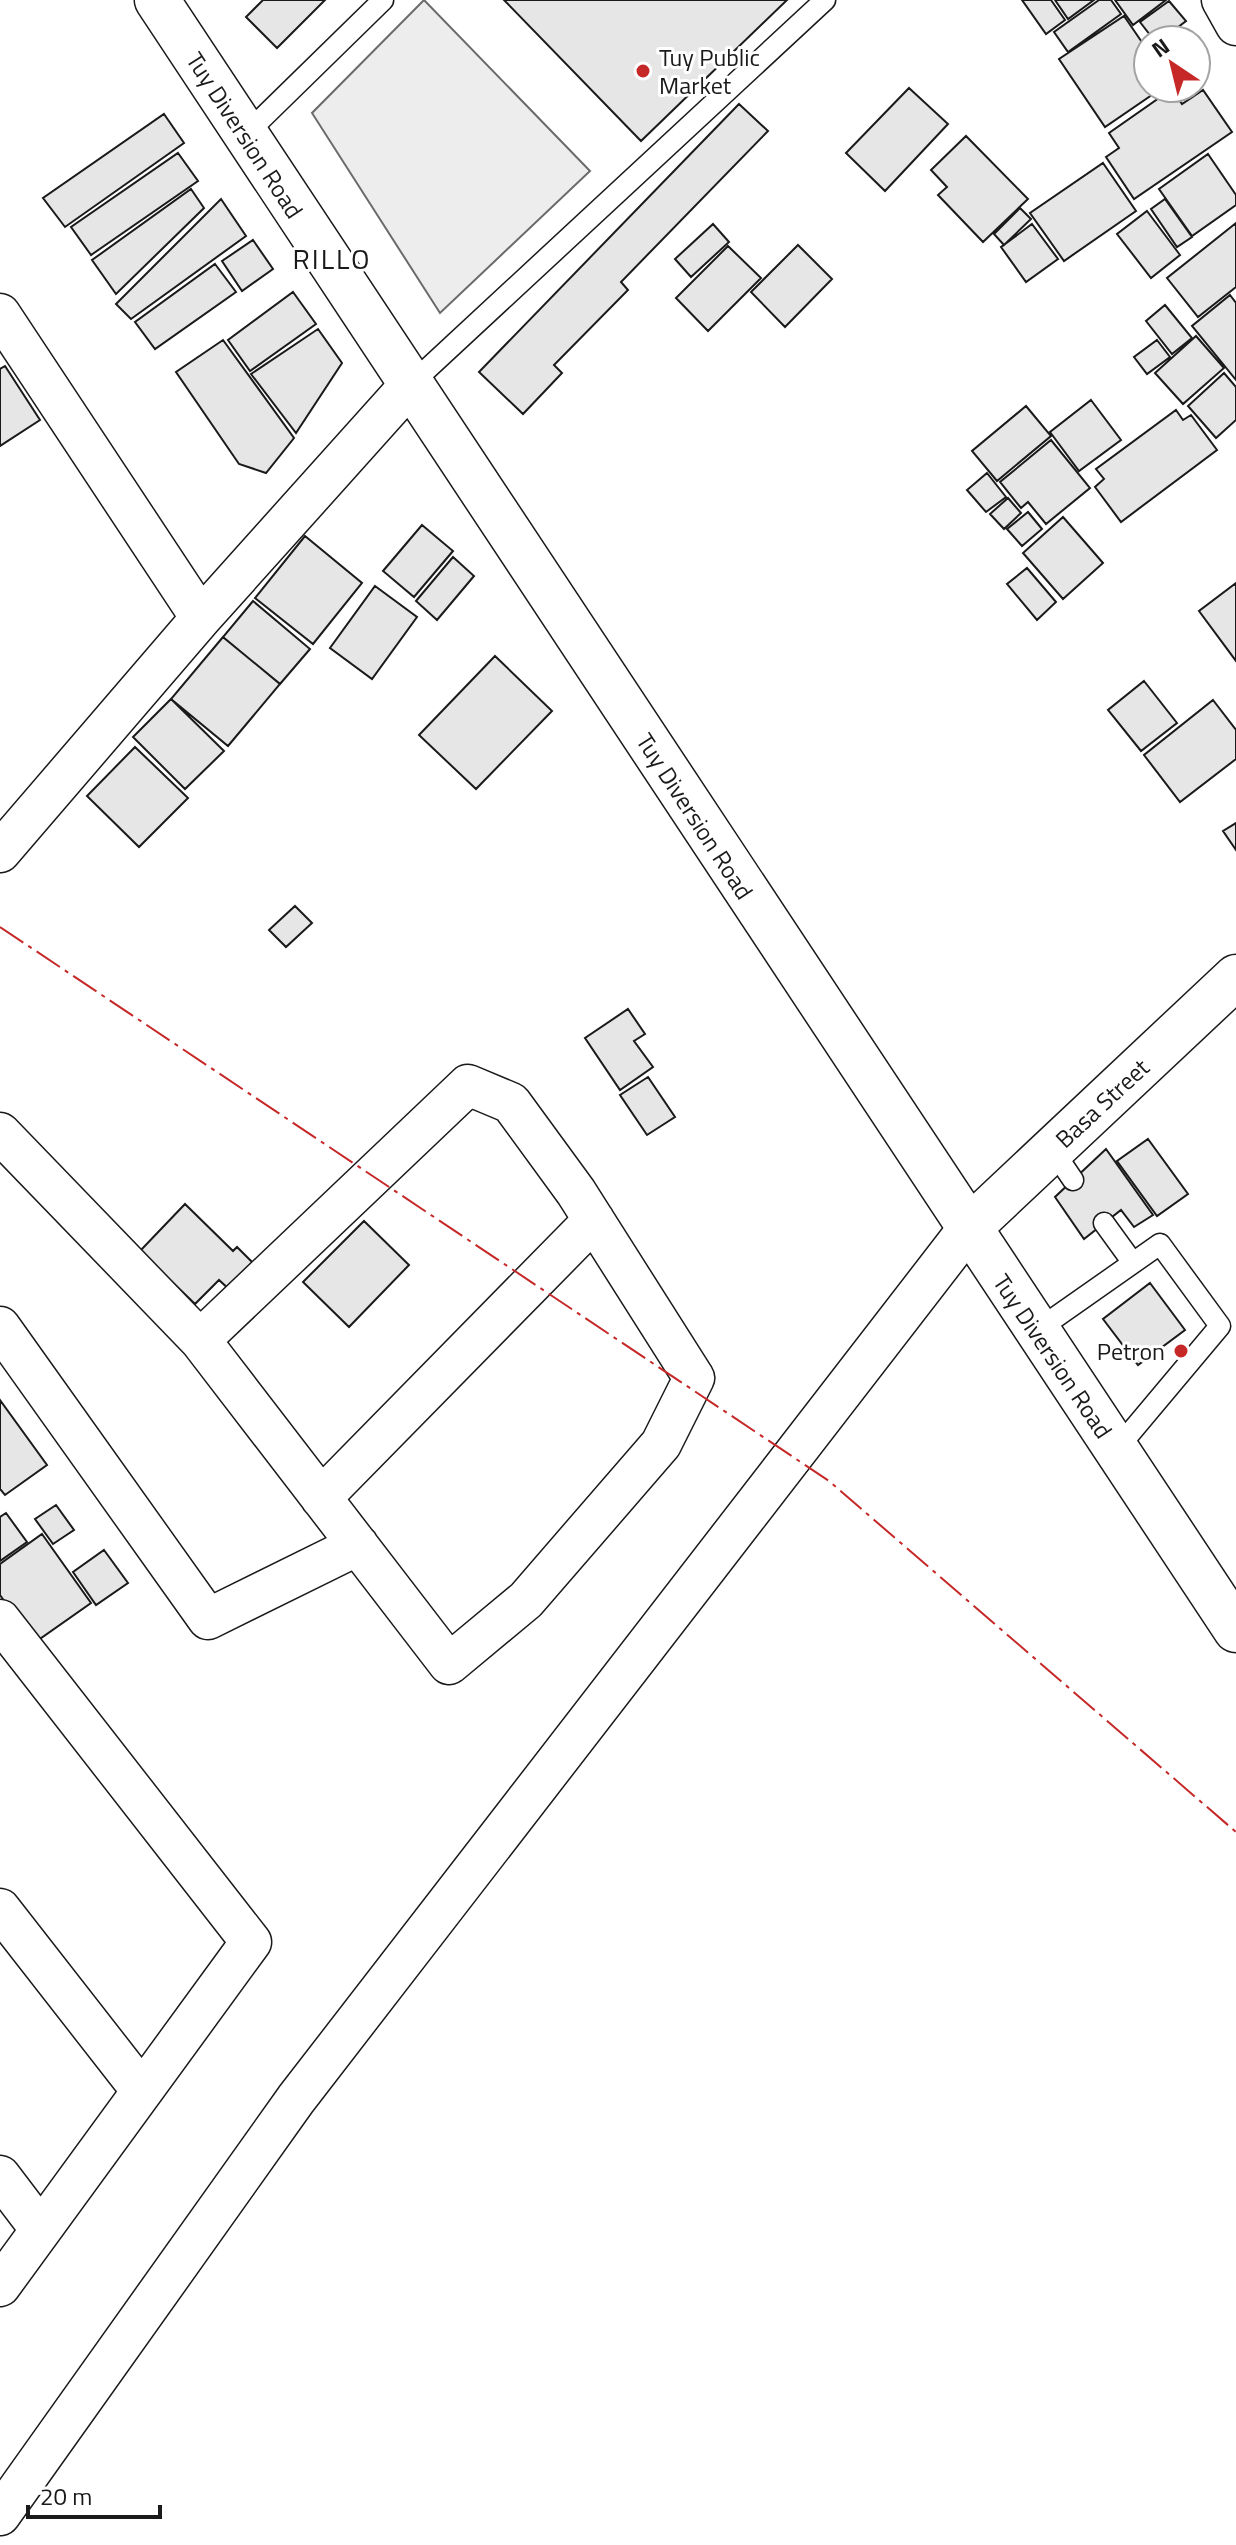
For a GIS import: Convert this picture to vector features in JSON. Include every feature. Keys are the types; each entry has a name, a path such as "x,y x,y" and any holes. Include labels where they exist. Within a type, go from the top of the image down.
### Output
{"main road":[{"name":"Tuy Diversion Road","path":"157,0 1236,1630"},
{"name":"Basa Street","path":"968,1229 1063,1165 1236,977"}],"street":[{"path":"1222,0 1236,25"},
{"path":"0,314 201,618"},
{"path":"0,852 201,618 410,385"},
{"path":"2,1142 200,1340 449,1664 526,1600 661,1444 694,1378 594,1220 511,1103 468,1085 200,1340"},
{"path":"321,1498 594,1220"},
{"path":"0,2515 296,2099 968,1229"},
{"path":"0,1327 208,1619 358,1545"},
{"path":"0,1620 251,1942 0,2286"},
{"path":"0,1909 142,2091"},
{"path":"0,2176 41,2230"}],"lane":[{"path":"245,135 383,0"},
{"path":"410,385 825,0"},
{"path":"1104,1223 1133,1263"},
{"path":"1036,1331 1160,1244 1220,1326 1116,1450"}],"shaded area":[{"path":"424,0 590,171 440,313 312,113"}],"building":[{"path":"263,0 325,0 277,48 246,17"},
{"name":"Tuy Public Market","path":"504,0 787,0 641,141"},
{"path":"1022,0 1051,0 1065,20 1046,34"},
{"path":"1055,0 1094,0 1068,19"},
{"path":"1099,0 1111,0 1121,14 1068,52 1054,32"},
{"path":"1115,0 1166,0 1134,24"},
{"path":"1169,1 1186,21 1182,24 1140,22"},
{"path":"1124,16 1132,28 1132,104 1139,104 1105,127 1059,59"},
{"path":"909,88 948,124 885,191 846,153"},
{"path":"1212,103 1232,132 1134,199 1106,157 1119,148 1109,133 1151,104"},
{"path":"739,104 768,131 621,282 628,290 554,365 562,373 523,414 479,372"},
{"path":"164,114 184,143 65,227 43,198"},
{"path":"966,136 1028,199 983,242 938,195 947,187 931,170"},
{"path":"178,153 198,181 91,255 71,227"},
{"path":"1208,154 1236,195 1236,205 1192,236 1159,189"},
{"path":"1103,163 1136,211 1064,261 1030,213"},
{"path":"191,189 204,208 116,294 92,260"},
{"path":"221,199 246,236 131,319 116,304"},
{"path":"1165,199 1192,237 1177,247 1151,209"},
{"path":"1020,208 1031,219 1004,245 994,234"},
{"path":"1147,211 1180,255 1151,278 1117,234"},
{"path":"1236,223 1236,287 1198,317 1167,278"},
{"path":"713,224 729,242 691,277 675,259"},
{"path":"1032,224 1058,259 1026,282 1001,247"},
{"path":"253,240 273,269 242,291 222,261"},
{"path":"798,245 832,279 785,327 751,292"},
{"path":"728,246 761,278 708,331 676,298"},
{"path":"215,264 236,292 155,349 135,322"},
{"path":"293,292 316,324 250,371 228,340"},
{"path":"1230,295 1236,303 1236,380 1192,326"},
{"path":"1165,305 1192,338 1172,354 1146,321"},
{"path":"318,329 342,363 296,433 251,374"},
{"path":"1196,336 1224,368 1183,404 1155,373"},
{"path":"223,340 294,438 266,473 239,464 176,372"},
{"path":"1157,340 1170,357 1147,374 1134,357"},
{"path":"5,366 40,420 0,446 0,369"},
{"path":"1224,373 1236,387 1236,420 1216,438 1188,406"},
{"path":"1091,400 1121,440 1079,471 1050,432"},
{"path":"1026,406 1051,436 997,481 972,451"},
{"path":"1176,410 1183,420 1191,415 1217,450 1121,522 1095,487 1104,479 1096,469"},
{"path":"1051,440 1090,488 1046,524 1028,502 1021,508 1000,482"},
{"path":"987,473 1006,497 986,512 967,490"},
{"path":"1008,498 1021,513 1004,529 990,514"},
{"path":"1028,512 1042,529 1022,546 1007,529"},
{"path":"1063,517 1103,563 1063,599 1023,553"},
{"path":"422,525 453,551 414,597 383,571"},
{"path":"305,536 362,583 313,644 255,598"},
{"path":"453,557 474,576 437,620 416,601"},
{"path":"1027,568 1056,602 1037,620 1007,584"},
{"path":"1236,583 1236,661 1199,611"},
{"path":"375,586 417,617 372,679 330,648"},
{"path":"253,601 310,649 280,684 223,637"},
{"path":"223,637 280,684 228,746 171,699"},
{"path":"495,656 552,711 476,789 419,735"},
{"path":"1144,681 1177,723 1141,751 1108,710"},
{"path":"171,699 224,751 185,789 133,737"},
{"path":"1213,700 1236,730 1236,759 1180,802 1144,755"},
{"path":"135,747 188,798 139,847 87,796"},
{"path":"1236,823 1236,850 1223,831"},
{"path":"295,906 312,923 286,947 269,930"},
{"path":"628,1009 645,1034 634,1041 653,1067 620,1090 585,1038"},
{"path":"648,1077 675,1117 647,1135 620,1095"},
{"path":"1148,1139 1188,1194 1157,1216 1117,1161"},
{"path":"1106,1149 1153,1215 1134,1227 1121,1210 1084,1239 1055,1197"},
{"path":"185,1204 233,1251 237,1247 256,1266 231,1291 219,1280 195,1304 140,1251"},
{"path":"364,1221 409,1265 349,1327 303,1282"},
{"path":"1150,1283 1185,1330 1138,1365 1103,1319"},
{"path":"0,1400 47,1465 5,1495 0,1489"},
{"path":"56,1505 74,1530 53,1544 35,1519"},
{"path":"6,1513 27,1542 0,1561 0,1517"},
{"path":"42,1534 91,1603 34,1643 0,1595 0,1564"},
{"path":"104,1550 128,1583 96,1605 73,1572"}],"power":[{"path":"0,927 829,1481 1236,1832"}],"place":[{"name":"Tuy Public Market","path":"643,71"},
{"name":"Petron","path":"1181,1351"}],"district":[{"name":"RILLO","path":"332,258"}]}
